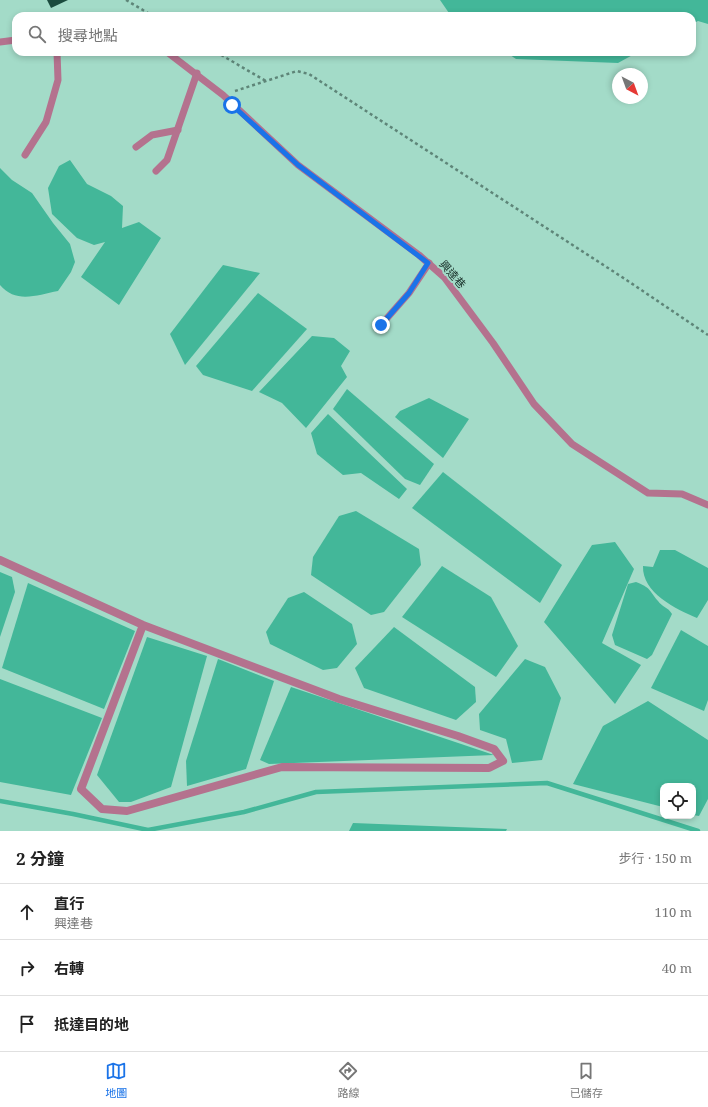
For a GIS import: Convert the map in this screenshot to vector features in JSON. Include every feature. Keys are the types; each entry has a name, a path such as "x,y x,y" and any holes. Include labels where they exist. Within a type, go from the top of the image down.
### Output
{"street":[{"path":"0,560 143,625 339,699 458,736 494,749 503,761 489,768 282,767 128,811 102,809 81,789 143,625"}],"lane":[{"path":"0,42 12,40"},
{"path":"25,155 46,122 58,80 57,56"},
{"name":"興達巷","path":"174,56 223,95 298,165 428,263 444,277 493,343 534,404 572,444 648,493 682,494 708,505"},
{"path":"156,171 167,160 197,73"},
{"path":"136,147 152,135 178,130"},
{"path":"381,325 409,293 428,263"}],"path":[{"path":"126,0 147,12"},
{"path":"223,56 267,81"},
{"path":"223,95 297,71 309,74 625,279 708,335"}],"shaded area":[{"path":"440,0 708,0 708,24 698,21 696,22 696,12 448,12"},
{"path":"512,56 631,56 618,63 516,59"},
{"path":"70,160 87,184 111,196 123,206 122,228 139,222 161,238 119,305 81,277 105,242 94,245 77,238 52,214 48,188 59,166"},
{"path":"0,168 12,180 32,193 70,244 75,262 71,272 58,291 27,297 13,295 0,285"},
{"path":"223,265 260,273 185,365 170,334"},
{"path":"258,293 307,329 252,391 203,375 196,366"},
{"path":"312,336 334,338 350,351 341,366 347,377 306,428 282,403 259,392"},
{"path":"347,389 434,464 420,485 405,479 333,409"},
{"path":"429,398 469,419 443,458 395,417 400,411"},
{"path":"328,414 407,489 399,499 361,473 343,475 317,454 311,433"},
{"path":"443,472 562,565 540,603 412,508"},
{"path":"356,511 419,549 421,565 384,612 371,615 311,575 313,557 339,516"},
{"path":"615,542 634,569 602,643 641,665 615,704 544,622 592,545"},
{"path":"660,550 675,550 708,568 708,600 697,618 670,605 654,592 648,584 644,576 643,566 653,567"},
{"path":"442,566 491,597 518,646 496,677 402,617"},
{"path":"0,572 12,577 15,592 0,637"},
{"path":"636,582 647,587 660,603 672,614 652,655 647,659 615,645 612,635 628,584"},
{"path":"28,583 135,631 104,709 2,668"},
{"path":"304,592 352,624 357,644 337,668 323,670 270,644 266,632 288,598"},
{"path":"394,627 475,687 476,702 456,720 364,688 355,668"},
{"path":"681,630 708,646 708,700 704,711 651,688"},
{"path":"147,637 207,656 171,787 131,802 119,802 97,775"},
{"path":"218,659 274,681 246,769 187,786 186,761"},
{"path":"525,659 545,667 561,698 542,760 512,763 506,739 480,730 479,714"},
{"path":"0,679 102,718 71,795 0,782"},
{"path":"291,687 494,755 269,764 260,760"},
{"path":"648,701 708,740 708,799 699,816 696,816 696,783 660,783 660,806 573,784 603,726"},
{"path":"353,823 507,829 506,831 349,831"}],"building":[{"path":"47,0 68,0 51,8"}],"waterway":[{"path":"0,801 73,814 148,830 244,812 316,792 547,783 698,831"}],"route":[{"path":"232,105 298,165 428,263 409,293 381,325"}]}
